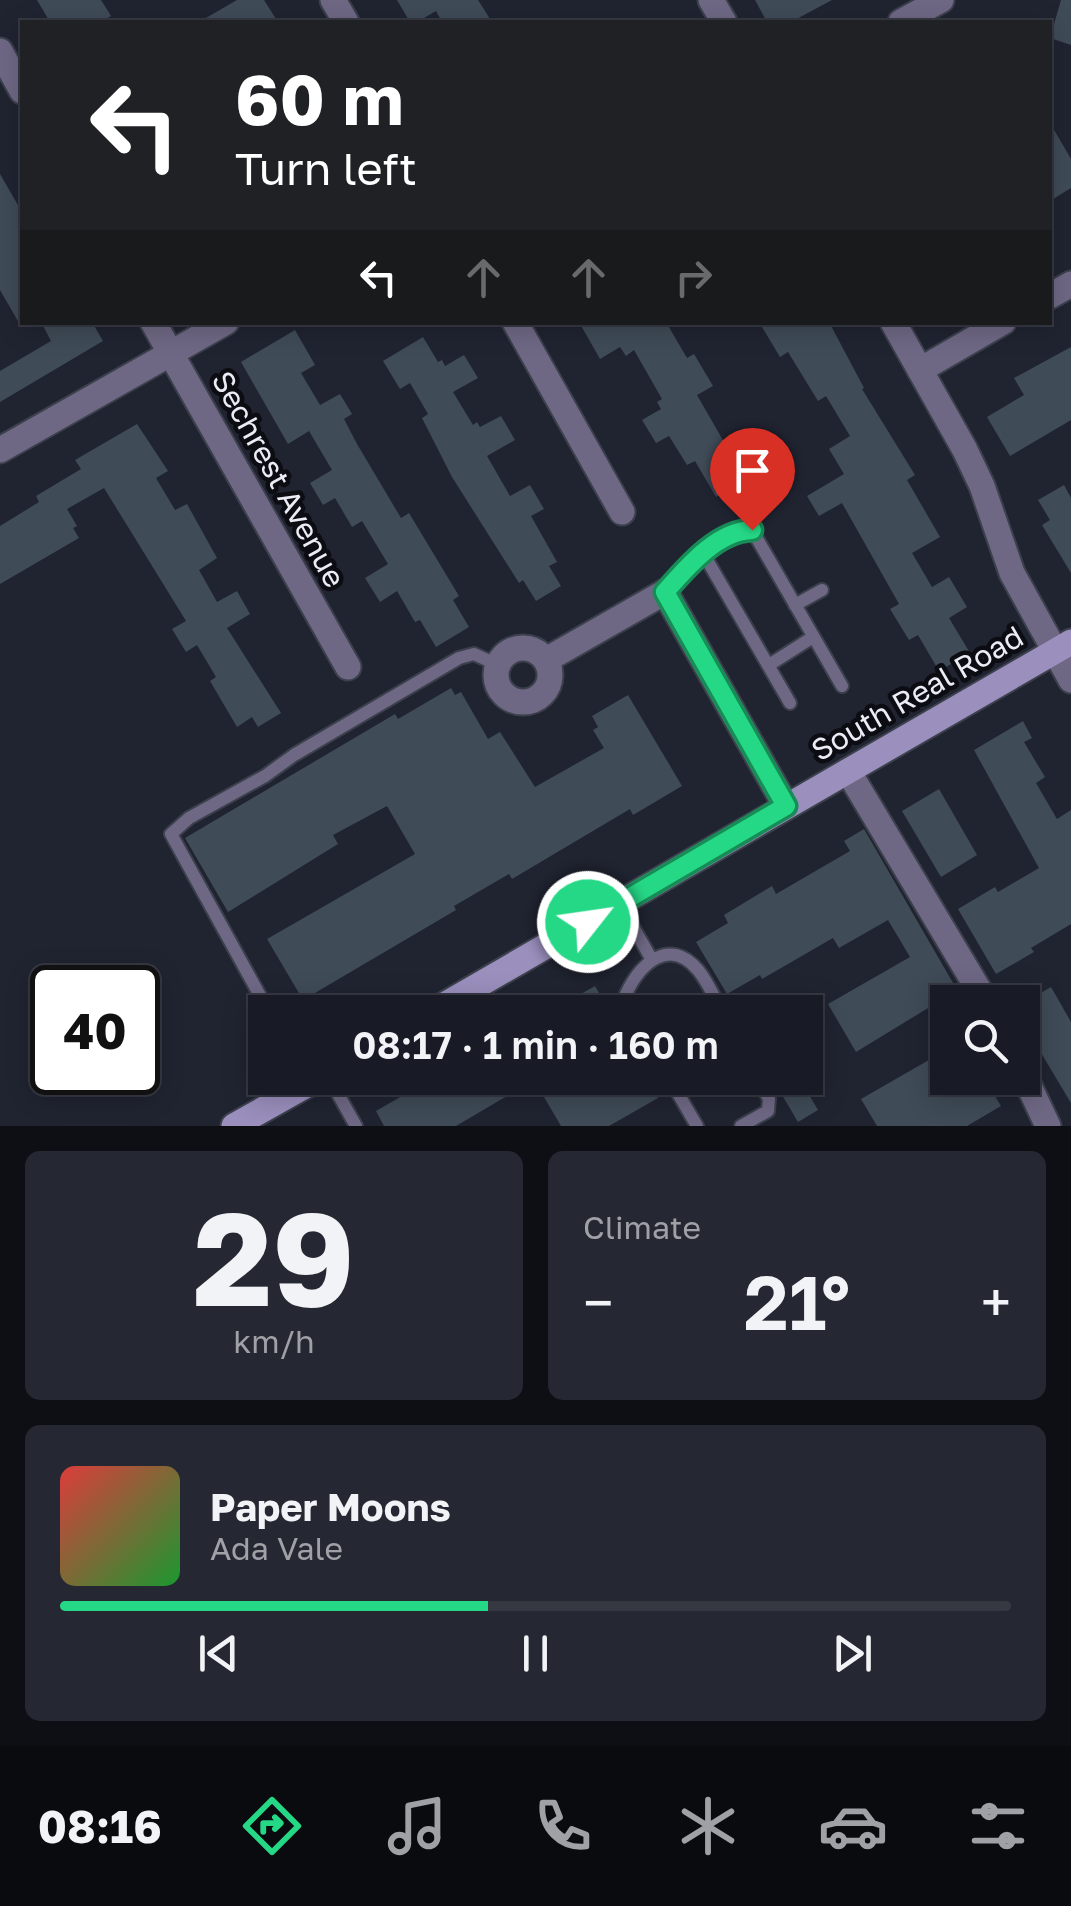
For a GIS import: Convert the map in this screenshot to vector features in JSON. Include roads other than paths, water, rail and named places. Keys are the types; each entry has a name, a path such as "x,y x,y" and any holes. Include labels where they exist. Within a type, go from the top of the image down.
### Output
{"street":[{"path":"905,20 941,0"},
{"path":"0,51 20,87"},
{"name":"Sechrest Avenue","path":"156,325 348,667"},
{"path":"0,450 221,325"},
{"path":"517,325 622,512"},
{"path":"895,325 966,450 1012,573 1063,646 1071,680"},
{"path":"920,370 999,325"},
{"path":"546,660 665,592 786,806"},
{"name":"South Real Road","path":"462,995 1063,646"},
{"path":"518,648 539,652 551,670 546,691 529,703 508,698 496,681 498,665 508,652 518,648"},
{"path":"848,770 976,985"},
{"path":"234,1126 268,1118 296,1095"},
{"path":"1033,1095 1048,1126"}],"lane":[{"path":"665,592 702,553 738,531 752,530 842,686"},
{"path":"702,553 790,703"},
{"path":"795,605 822,590"},
{"path":"769,664 813,637"},
{"path":"260,995 171,834 189,818 459,658 474,654 498,665"},
{"path":"620,904 652,960"},
{"path":"626,995 636,974 652,960 670,954 685,958 700,972 713,995"},
{"path":"330,1095 356,1126"},
{"path":"679,1095 697,1126"},
{"path":"741,1126 768,1111 767,1095"}]}
